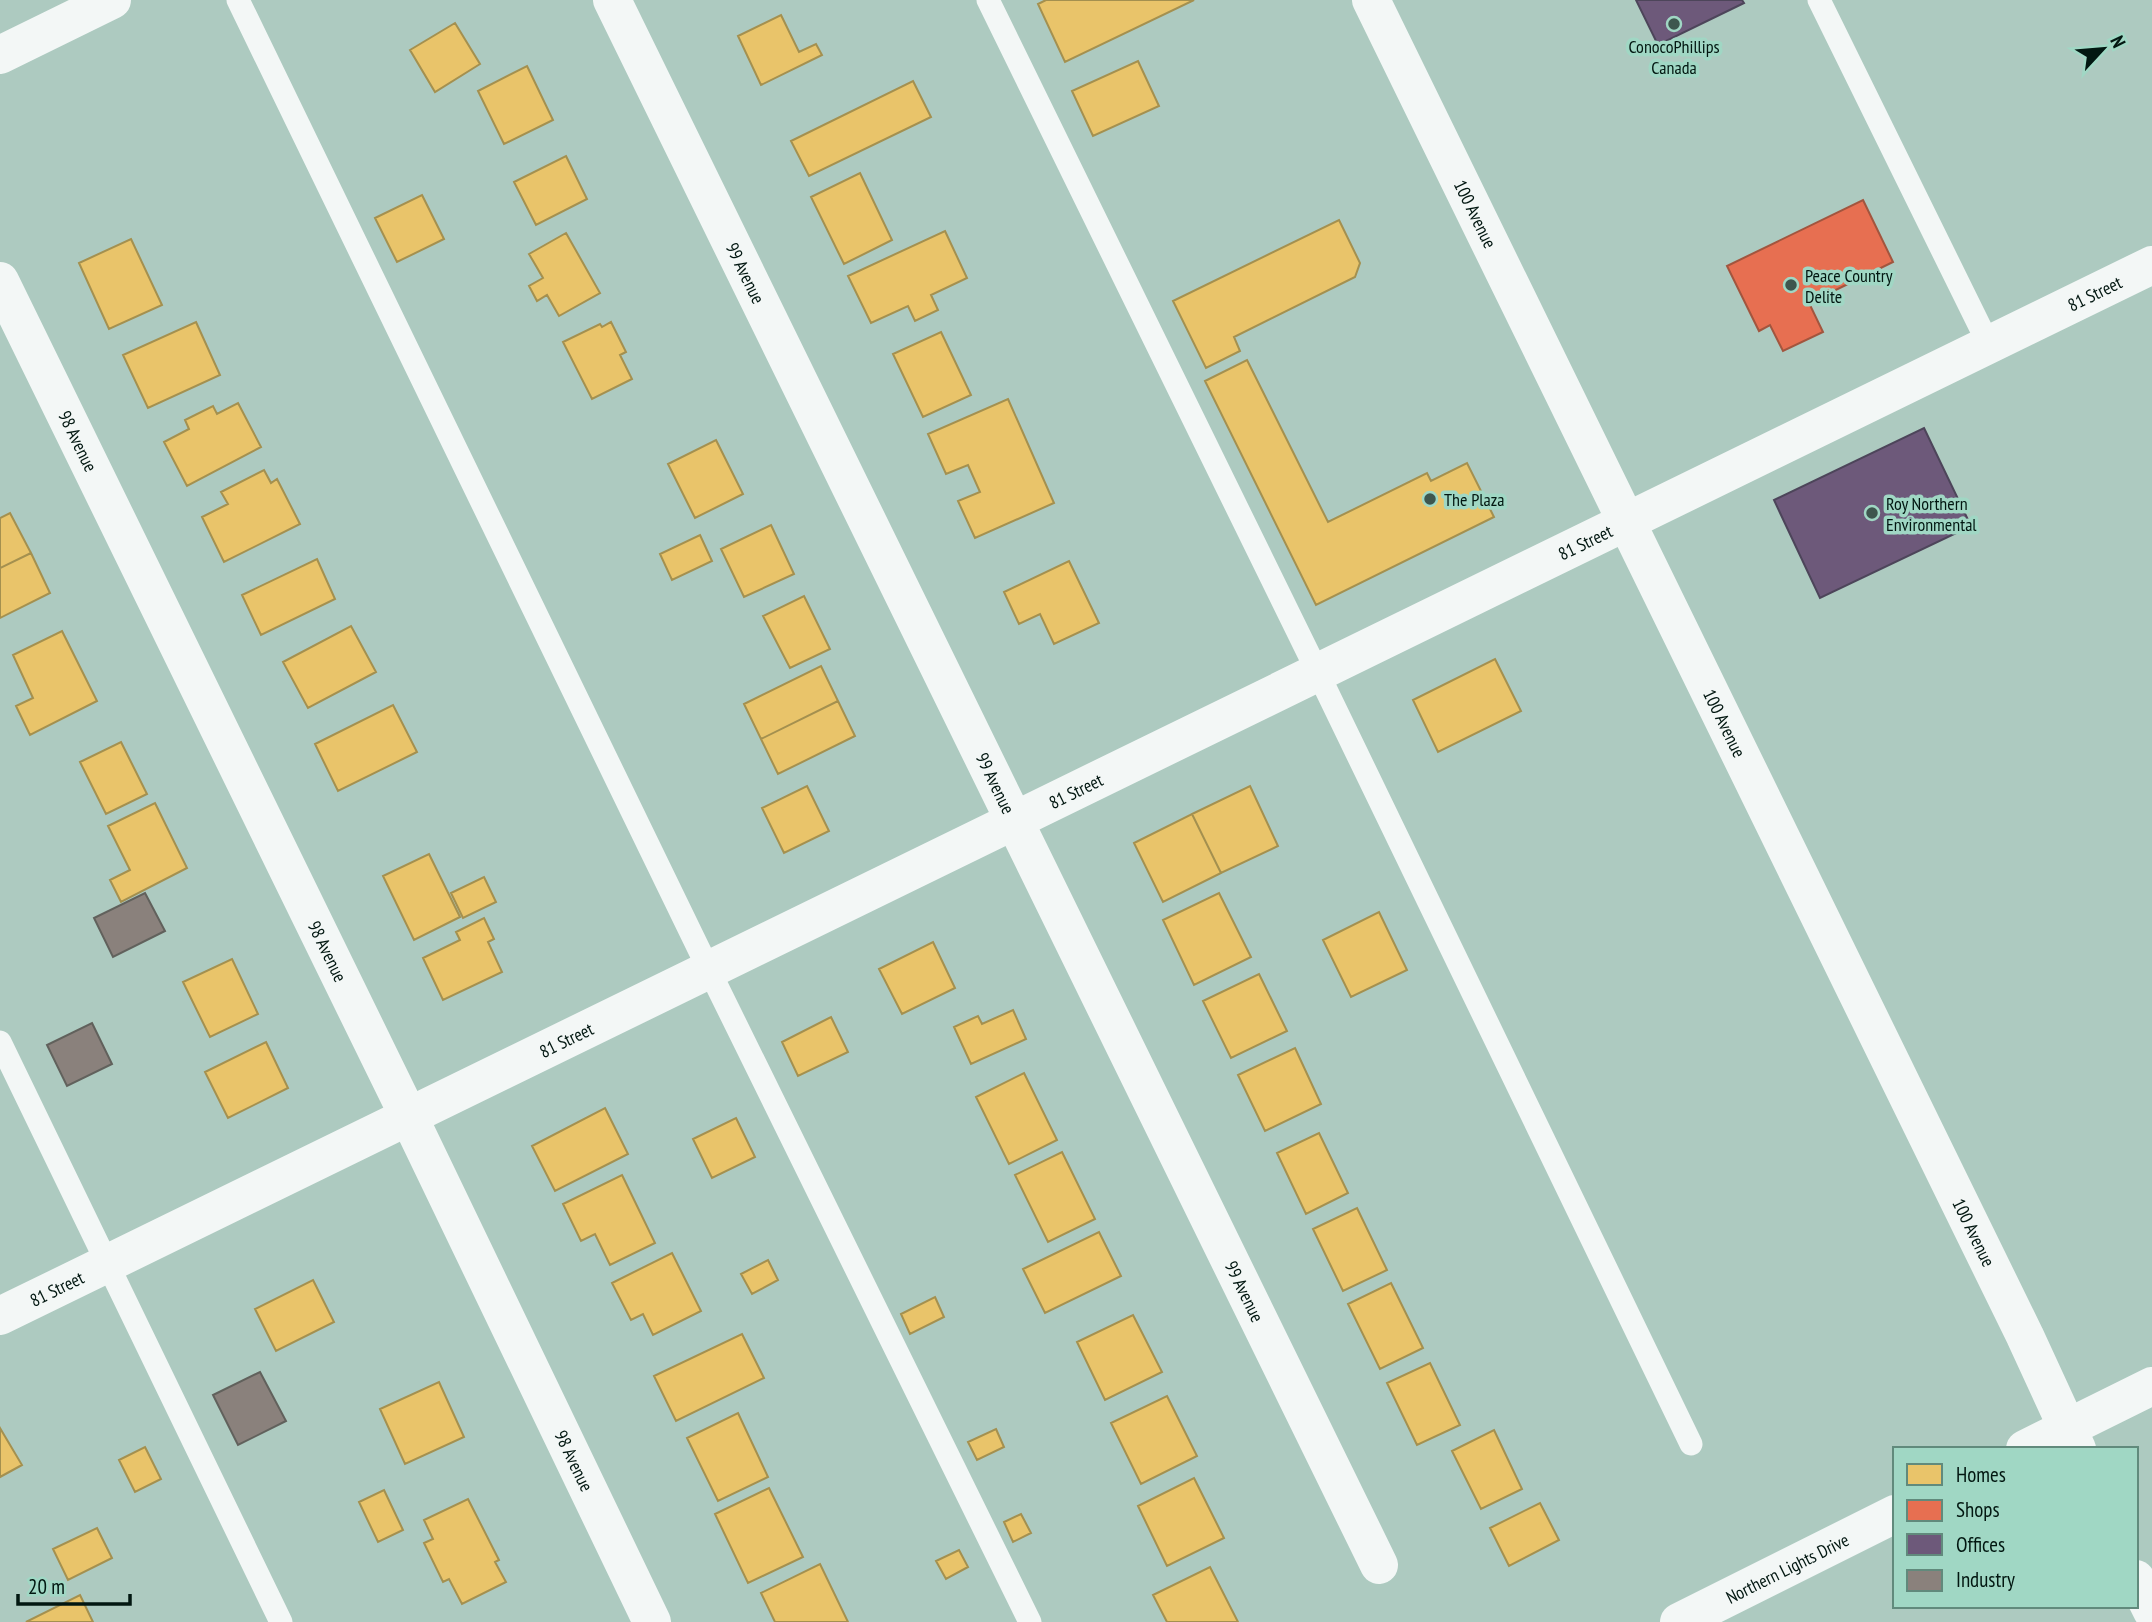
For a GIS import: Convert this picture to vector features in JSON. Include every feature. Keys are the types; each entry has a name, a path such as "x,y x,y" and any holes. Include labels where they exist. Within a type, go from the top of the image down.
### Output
{"street":[{"path":"0,55 112,0"},
{"name":"99 Avenue","path":"612,0 1379,1565"},
{"name":"100 Avenue","path":"1371,0 2025,1336 2072,1438"},
{"name":"81 Street","path":"0,1316 2152,265"},
{"name":"98 Avenue","path":"0,281 408,1115 652,1622"},
{"path":"2034,1447 2072,1438 2152,1386"},
{"name":"Northern Lights Drive","path":"1679,1622 1893,1515"},
{"path":"2138,1583 2152,1611"}],"lane":[{"path":"238,0 709,970 1030,1622"},
{"path":"988,0 1318,673 1691,1444"},
{"path":"1819,0 1989,345"},
{"path":"0,1042 281,1622"}],"building: Homes":[{"path":"1046,0 1194,0 1065,62 1038,4"},
{"path":"781,15 799,52 816,44 822,55 761,85 738,36"},
{"path":"455,23 480,64 435,92 410,50"},
{"path":"1138,61 1159,106 1093,136 1072,91"},
{"path":"527,66 553,120 504,144 478,91"},
{"path":"913,81 931,117 809,176 791,141"},
{"path":"566,156 587,199 536,225 514,182"},
{"path":"860,173 892,240 844,264 811,197"},
{"path":"422,195 444,239 397,262 375,218"},
{"path":"1339,220 1360,263 1355,277 1234,337 1240,351 1206,368 1173,301"},
{"path":"945,231 967,278 931,295 938,310 915,321 908,306 871,323 848,276"},
{"path":"566,233 600,293 559,316 547,295 537,301 529,286 543,278 529,254"},
{"path":"131,239 162,305 109,329 79,263"},
{"path":"196,322 220,375 148,408 123,355"},
{"path":"611,322 626,352 620,355 632,379 592,399 563,342 600,324 602,327"},
{"path":"941,332 971,395 923,417 893,354"},
{"name":"The Plaza","path":"1247,360 1328,522 1427,473 1431,481 1467,463 1494,517 1316,605 1205,381"},
{"path":"1008,399 1054,503 975,538 958,501 980,492 968,465 946,474 928,434"},
{"path":"238,403 261,447 187,486 164,442 189,429 185,420 213,406 217,414"},
{"path":"716,440 743,494 695,518 668,464"},
{"path":"264,470 271,483 277,479 300,524 224,562 202,517 228,504 221,492"},
{"path":"10,513 31,553 0,568 0,518"},
{"path":"771,525 794,574 744,597 721,549"},
{"path":"700,535 712,561 672,580 660,554"},
{"path":"31,553 50,593 0,618 0,568"},
{"path":"317,559 335,599 261,635 242,595"},
{"path":"1069,561 1099,623 1054,644 1040,614 1019,624 1004,592"},
{"path":"804,596 830,649 790,668 763,616"},
{"path":"351,626 376,672 308,708 283,662"},
{"path":"62,631 97,701 30,735 16,706 33,698 13,655"},
{"path":"1495,659 1521,711 1438,752 1413,700"},
{"path":"821,666 838,701 761,739 744,704"},
{"path":"838,701 855,736 778,774 761,739"},
{"path":"393,705 417,752 338,791 315,744"},
{"path":"121,742 147,794 106,814 80,762"},
{"path":"807,786 829,831 784,853 762,808"},
{"path":"1250,786 1278,846 1221,873 1192,814"},
{"path":"155,803 187,868 121,902 110,880 130,870 108,826"},
{"path":"1192,814 1221,873 1163,902 1134,843"},
{"path":"429,854 460,917 414,940 383,876"},
{"path":"484,877 496,902 463,918 451,893"},
{"path":"1219,893 1251,957 1194,985 1163,920"},
{"path":"1379,912 1407,970 1351,997 1323,940"},
{"path":"484,918 494,939 488,942 502,972 443,1000 423,958 460,940 456,932"},
{"path":"933,942 955,988 902,1014 879,969"},
{"path":"232,959 258,1014 210,1037 183,982"},
{"path":"1259,974 1287,1031 1231,1058 1203,1001"},
{"path":"1013,1010 1026,1039 971,1064 954,1027 978,1016 982,1024"},
{"path":"831,1017 848,1052 798,1076 782,1042"},
{"path":"266,1042 288,1088 228,1118 205,1072"},
{"path":"1295,1048 1321,1104 1265,1131 1238,1075"},
{"path":"1024,1073 1057,1140 1009,1164 976,1097"},
{"path":"605,1108 628,1154 555,1191 532,1146"},
{"path":"736,1118 755,1157 712,1178 693,1139"},
{"path":"1319,1133 1348,1193 1306,1214 1277,1153"},
{"path":"1062,1152 1095,1219 1048,1242 1015,1175"},
{"path":"622,1175 655,1243 610,1265 595,1234 581,1241 563,1204"},
{"path":"1357,1208 1387,1270 1343,1291 1313,1229"},
{"path":"1099,1232 1121,1276 1045,1313 1023,1269"},
{"path":"672,1253 701,1311 653,1335 643,1314 631,1320 612,1283"},
{"path":"768,1260 778,1280 752,1294 741,1274"},
{"path":"313,1280 334,1322 276,1351 255,1309"},
{"path":"1391,1283 1423,1348 1380,1369 1348,1304"},
{"path":"935,1297 944,1317 910,1334 901,1314"},
{"path":"1133,1315 1162,1372 1105,1400 1077,1342"},
{"path":"742,1334 764,1378 676,1421 654,1376"},
{"path":"1430,1363 1460,1425 1417,1445 1387,1383"},
{"path":"439,1382 464,1437 405,1464 380,1409"},
{"path":"1167,1396 1197,1456 1141,1484 1111,1423"},
{"path":"738,1413 768,1477 718,1501 687,1438"},
{"path":"0,1428 22,1465 0,1477"},
{"path":"996,1429 1004,1447 977,1460 968,1442"},
{"path":"1494,1430 1522,1489 1481,1509 1452,1451"},
{"path":"145,1447 161,1479 135,1492 119,1460"},
{"path":"1194,1478 1224,1538 1167,1566 1138,1506"},
{"path":"769,1488 803,1557 748,1583 715,1514"},
{"path":"384,1490 403,1530 378,1542 359,1502"},
{"path":"468,1499 499,1560 495,1562 506,1582 462,1604 449,1579 443,1582 424,1543 433,1539 424,1520"},
{"path":"1540,1503 1559,1540 1509,1566 1490,1528"},
{"path":"1021,1514 1031,1533 1013,1542 1004,1522"},
{"path":"97,1528 112,1558 68,1580 53,1549"},
{"path":"959,1550 968,1567 946,1579 936,1561"},
{"path":"820,1564 848,1622 775,1622 761,1593"},
{"path":"1210,1567 1238,1622 1167,1622 1153,1595"},
{"path":"80,1595 93,1622 26,1622"}],"building: Shops":[{"name":"Peace Country Delite","path":"1863,200 1893,262 1809,303 1823,332 1783,351 1770,325 1759,331 1727,266"}],"building: Offices":[{"name":"ConocoPhillips Canada","path":"1636,0 1742,0 1744,3 1658,45"},
{"name":"Roy Northern Environmental","path":"1924,428 1971,526 1820,598 1774,500"}],"building: Industry":[{"path":"145,893 165,931 113,957 94,918"},
{"path":"92,1023 112,1064 67,1086 47,1045"},
{"path":"260,1372 286,1421 238,1445 213,1395"}],"place":[{"name":"ConocoPhillips Canada","path":"1674,24"},
{"name":"Peace Country Delite","path":"1791,285"},
{"name":"The Plaza","path":"1430,499"},
{"name":"Roy Northern Environmental","path":"1872,513"}]}
